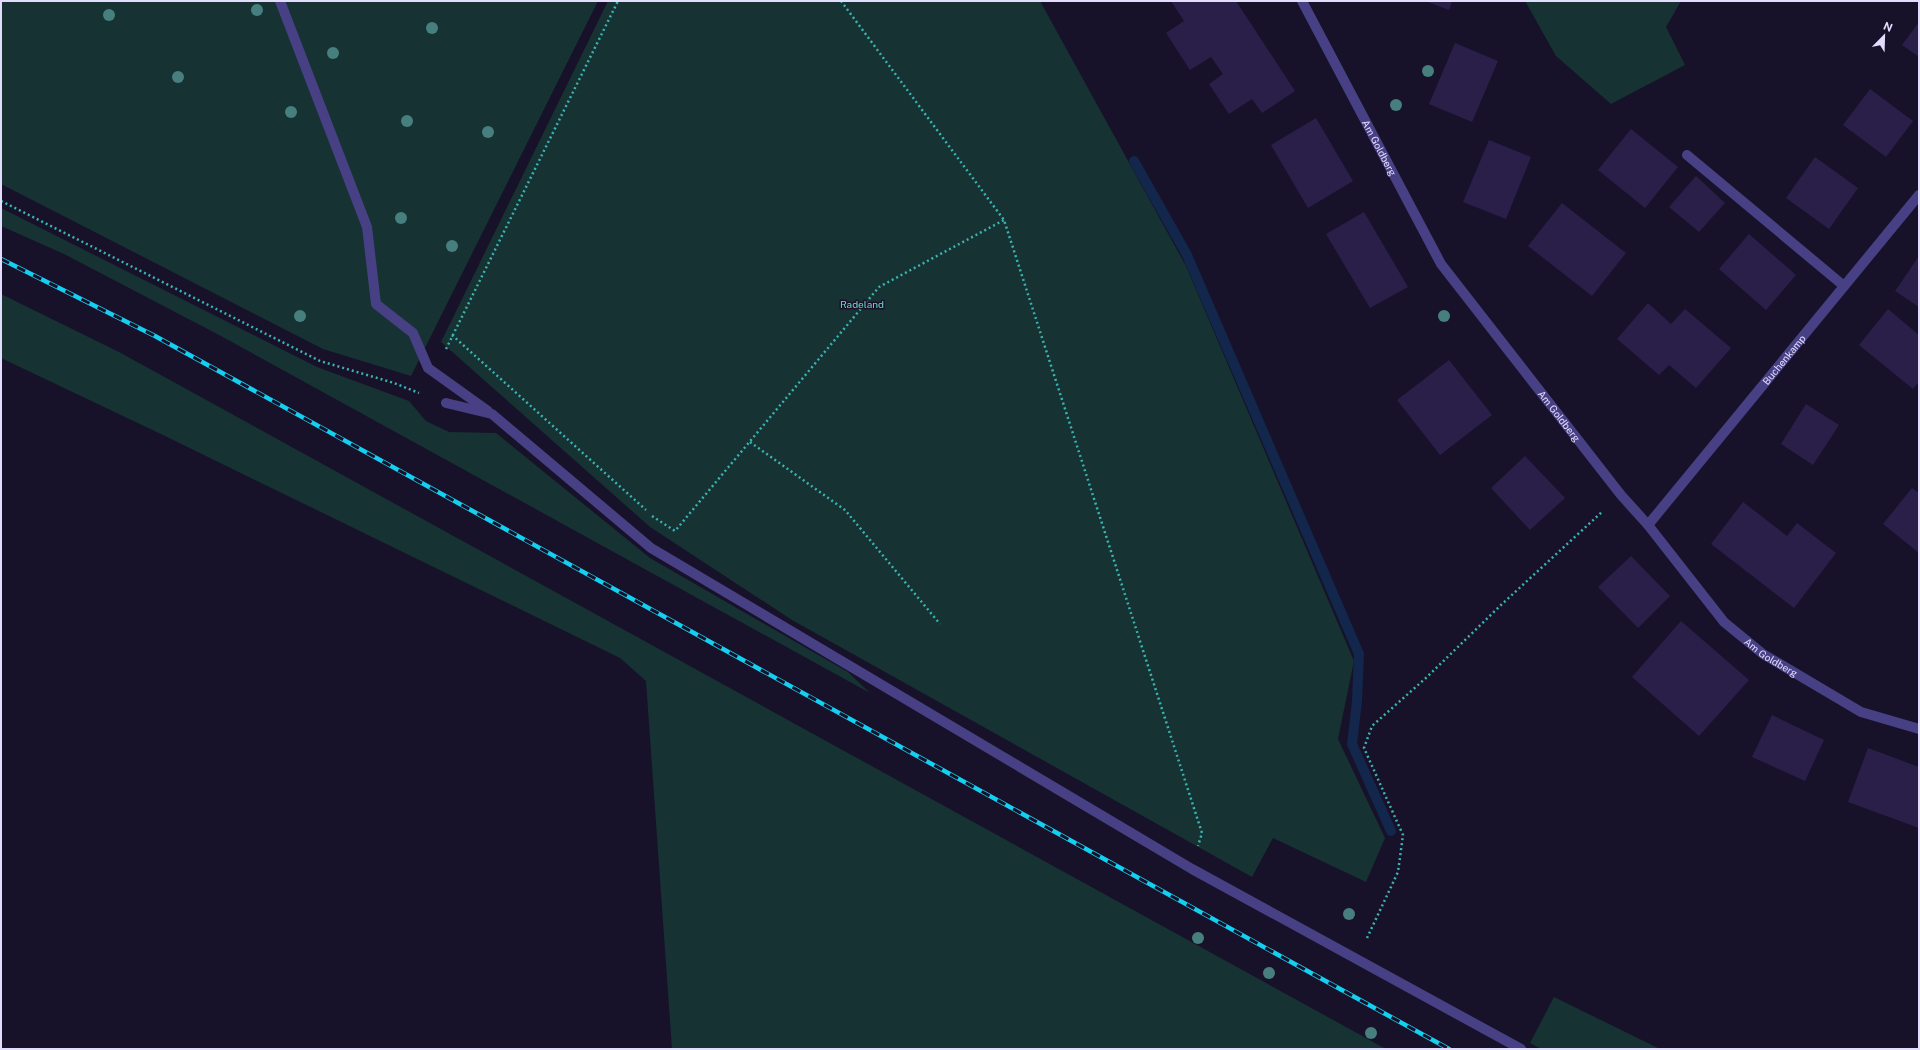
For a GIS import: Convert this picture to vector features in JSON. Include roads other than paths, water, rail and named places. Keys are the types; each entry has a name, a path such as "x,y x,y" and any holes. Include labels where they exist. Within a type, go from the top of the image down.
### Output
{"street":[{"path":"280,1 368,227 376,304 413,333 428,368 492,414 651,548 1192,870 1520,1049"},
{"name":"Am Goldberg","path":"1302,1 1441,264 1621,495 1648,525 1724,622 1763,654 1861,712 1919,730"},
{"path":"1687,155 1844,286"},
{"name":"Buchenkamp","path":"1648,525 1919,195"},
{"path":"446,403 492,414"}],"waterway":[{"path":"1134,161 1187,255 1359,654 1357,701 1352,744 1391,831"}],"railway":[{"path":"1,259 155,336 1449,1049"}],"park label":[{"name":"Radeland","path":"862,304"}]}
